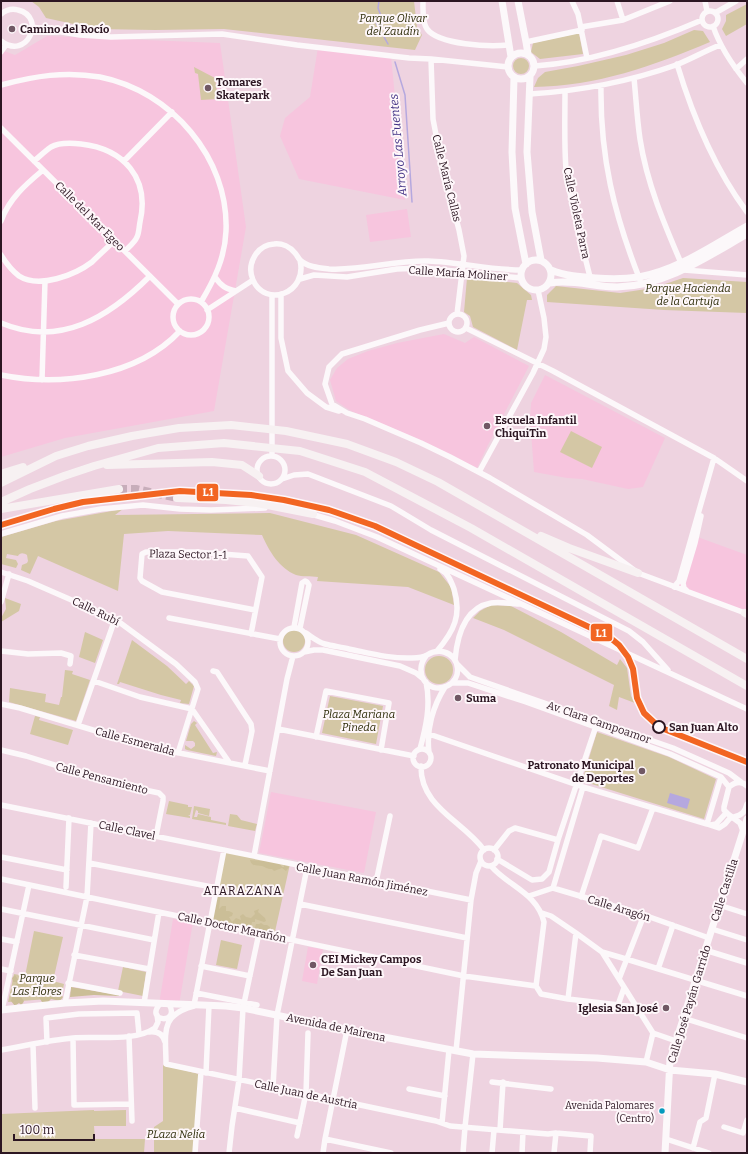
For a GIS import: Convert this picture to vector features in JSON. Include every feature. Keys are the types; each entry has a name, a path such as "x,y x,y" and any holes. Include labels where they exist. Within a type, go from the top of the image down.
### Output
{"main road":[{"path":"1,474 88,446 132,436 179,428 231,425 286,431 347,444 396,462 438,482 747,660"},
{"path":"1,502 30,489 94,466 158,448 224,443 300,451 365,472 477,532 747,686"},
{"path":"1,482 56,456"},
{"path":"94,466 212,462 242,465 259,476"},
{"path":"1,509 119,489"},
{"path":"177,498 257,503 313,514"},
{"path":"502,518 569,548 638,573"}],"street":[{"path":"423,1 425,24 433,34 470,44 494,46 508,44"},
{"path":"502,1 508,30 508,44 511,57"},
{"path":"518,1 528,54 533,60 535,66 530,77 527,152 532,212 541,260"},
{"path":"572,1 582,28 587,58"},
{"path":"617,1 623,20"},
{"path":"526,42 582,28 623,20 660,3 670,1"},
{"path":"705,1 707,11"},
{"path":"707,11 715,13 736,1"},
{"path":"1,14 8,10 19,10 28,16 32,27 30,37 22,45 17,46 4,43 1,52"},
{"path":"702,20 703,15 707,11"},
{"path":"713,26 718,20 715,13"},
{"path":"702,20 706,25 713,26"},
{"path":"535,66 587,58 634,47 702,20"},
{"path":"713,26 720,45 747,83"},
{"path":"32,27 80,35 111,38 222,34 297,45 409,58 508,67"},
{"path":"530,94 565,92 601,86 634,78 676,64 720,45"},
{"path":"528,54 516,54 511,57 508,67 514,78 521,80 530,77"},
{"name":"Calle María Callas","path":"431,59 433,119 441,161 459,230 464,256 457,314"},
{"path":"736,69 747,59"},
{"path":"676,64 689,103 706,143 721,173 747,212"},
{"path":"3,83 55,74 101,77 130,87 153,98 172,112 194,136 210,160 221,189 226,216 226,232 223,251 215,278 201,302"},
{"path":"514,78 512,152 515,208 526,286 533,290 538,290 550,283 560,281 616,279 640,280 683,267 747,234"},
{"path":"634,78 640,140 651,187 664,223 683,267"},
{"path":"601,86 600,118 605,162 612,196 626,244 640,280"},
{"name":"Calle Violeta Parra","path":"565,92 566,169 574,211 591,281"},
{"path":"124,161 172,112"},
{"name":"Calle del Mar Egeo","path":"1,128 178,304"},
{"path":"1,138 6,134"},
{"path":"34,161 51,147 77,144 93,145 106,150 124,161 137,179 143,201 137,238 125,251"},
{"path":"1,222 9,204 20,190 43,170"},
{"path":"683,267 747,226"},
{"path":"1,255 8,266 20,277 45,281 69,275 79,270 91,262 114,241"},
{"path":"274,244 286,246 296,253 300,260 302,272 300,279 296,286 281,294 272,295 261,290 253,280 250,272 254,256 259,250 266,246 274,244"},
{"name":"Calle María Moliner","path":"300,260 315,267 329,269 348,269 414,261 429,261 523,271"},
{"path":"523,271 533,260 541,260 545,262 551,270 552,274 550,283"},
{"path":"683,267 747,275"},
{"name":"Calle María Moliner","path":"300,279 314,275 347,277 397,269 424,268 462,271 523,271"},
{"path":"551,270 561,274 591,281"},
{"path":"1,323 14,328 43,333 66,330 86,324 114,308 138,289 150,276"},
{"path":"215,278 225,289 236,291"},
{"path":"207,310 253,280"},
{"path":"42,380 45,281"},
{"path":"479,472 538,364 544,349 546,337 544,318 538,290"},
{"path":"281,294 281,338 288,371 307,393 326,407 347,413 421,443 479,472 587,535 638,573 746,613"},
{"path":"272,295 272,456"},
{"path":"189,299 201,302 207,310 207,325 200,333 190,335 180,331 174,324 173,320 174,311 178,304 189,299"},
{"path":"457,314 463,315 467,322 466,328 461,332 454,331 450,327 449,323 451,317 457,314"},
{"path":"347,413 332,404 325,384 329,367 342,354 420,330 449,323"},
{"path":"466,328 538,364 714,458 747,481"},
{"path":"1,375 19,379 42,380 79,378 103,374 145,358 169,342 180,331"},
{"path":"282,479 285,467 280,460 272,456 263,459 260,462 258,466 259,476 267,484 275,484 282,479 294,475 308,474 391,506 431,530 629,632 643,642 670,672"},
{"path":"674,586 679,581 714,458"},
{"path":"687,592 682,583 695,543 703,510 704,496"},
{"path":"1,534 21,527 68,515 143,505 180,509 211,510 252,507 275,508 313,514 383,540 747,709"},
{"path":"383,540 445,572 449,578 457,599 456,622 447,639 437,651 426,656 407,658 375,654 325,644 297,628 285,631 280,639 282,648 284,652 293,656 301,655 304,652 323,650 400,666 416,673 434,687 445,687"},
{"name":"Plaza Sector 1-1","path":"251,634 262,577 248,556 195,552 146,552 142,554 140,578 142,581 162,592 255,610"},
{"name":"Calle Rubí","path":"1,572 42,586 114,619 176,664 197,685 198,689 192,710"},
{"path":"1,602 9,574"},
{"path":"305,581 309,585 297,628 302,583 305,581"},
{"path":"426,656 421,667 429,694 429,706 420,749 414,756 416,763 421,766 430,762 429,734 436,701 445,687 452,683 456,676 456,643 461,627 466,619 480,607 491,603 525,605"},
{"path":"169,618 280,639"},
{"path":"78,725 114,619"},
{"path":"304,652 308,645 308,637 306,634"},
{"path":"1,651 28,654 65,653 71,656 70,664"},
{"path":"437,651 447,653 456,662"},
{"path":"254,856 287,679 293,656"},
{"name":"Av. Clara Campoamor","path":"456,662 470,677 673,748 730,773 745,784"},
{"path":"213,671 217,672 251,724 252,731 245,765"},
{"path":"94,681 140,696 192,710 229,762"},
{"name":"Av. Clara Campoamor","path":"452,683 468,683 596,726 670,754 721,777 729,787"},
{"path":"316,737 326,691 389,703 381,750"},
{"name":"Calle Esmeralda","path":"1,704 78,725 144,746 270,771"},
{"path":"178,753 192,710"},
{"path":"497,859 532,880 542,880 549,872 558,840 596,726"},
{"path":"278,729 414,756"},
{"path":"429,734 583,787 719,828 722,827 730,816 740,815 745,811 747,804"},
{"path":"420,749 425,749 429,752"},
{"name":"Calle Pensamiento","path":"1,750 26,756 112,783 159,793 163,798 163,802 156,836"},
{"path":"421,766 422,778 431,800 478,842 484,850"},
{"path":"709,824 721,777"},
{"path":"744,833 740,823 730,816 724,807 729,787 737,782 745,784"},
{"path":"529,896 553,888 583,787"},
{"name":"Calle Clavel","path":"1,805 254,856"},
{"path":"581,896 601,836 638,848 653,808"},
{"path":"376,882 390,816"},
{"path":"66,887 69,818"},
{"name":"Calle Castilla","path":"709,938 744,833 747,819"},
{"path":"65,1003 87,897 91,823"},
{"path":"494,850 509,831 515,828 558,840"},
{"path":"442,1123 464,976 471,900 476,873 481,861 480,856 484,850 489,848 494,850 497,854 495,863 491,866"},
{"path":"146,1032 157,1031 182,1010 198,1005 196,993 224,850"},
{"name":"Calle Juan Ramón Jiménez","path":"254,856 376,882 471,900"},
{"path":"1,857 66,870"},
{"path":"481,861 484,865 491,866 498,874 529,896 542,913 544,922 536,986 542,994 568,999 636,1007"},
{"path":"89,862 217,888"},
{"path":"273,1087 277,1015 308,868"},
{"name":"Calle Doctor Marañón","path":"1,879 464,976 536,986"},
{"path":"2,1010 3,999 29,885"},
{"name":"Calle Aragón","path":"553,888 644,915 709,938"},
{"path":"300,904 467,938"},
{"path":"719,905 747,914"},
{"path":"1,909 154,940"},
{"path":"144,1003 159,912"},
{"path":"542,913 551,916 602,952 653,1033 676,1041"},
{"path":"619,979 644,915"},
{"path":"658,969 673,925"},
{"path":"712,929 747,940"},
{"path":"229,1153 239,1080 244,1005 259,933"},
{"path":"568,999 576,933"},
{"name":"Calle José Payán Garrido","path":"665,1153 670,1060 709,938"},
{"path":"1,939 16,942"},
{"path":"705,950 747,963"},
{"path":"602,952 626,958 747,996"},
{"path":"74,955 149,969"},
{"path":"201,966 250,976"},
{"path":"1,969 10,971"},
{"path":"68,984 120,993"},
{"path":"618,1005 624,988"},
{"path":"196,993 244,1005 257,1005"},
{"name":"Avenida de Mairena","path":"2,1010 65,1003 103,1001 160,1004 244,1005 277,1015 347,1030 473,1054 597,1058 646,1062 670,1070 715,1074 747,1082"},
{"path":"157,1031 158,1022 156,1009 160,1004"},
{"path":"168,1022 172,1014 169,1004"},
{"path":"195,1153 204,1073 209,1005"},
{"path":"47,1042 46,1018 79,1014 137,1013 139,1034"},
{"path":"157,1015 160,1018 166,1019 172,1014"},
{"path":"683,1018 747,1038"},
{"path":"1,1050 73,1038 129,1036 155,1028 158,1022"},
{"name":"Calle Juan de Austria","path":"168,1022 166,1064 306,1093 450,1126 591,1136 590,1153"},
{"path":"323,1153 324,1139 347,1030"},
{"path":"157,1031 163,1036 166,1044"},
{"path":"298,1136 306,1093 308,1033"},
{"path":"646,1062 653,1033"},
{"path":"129,1036 132,1121"},
{"path":"73,1038 74,1105 131,1104"},
{"path":"33,1045 35,1108"},
{"path":"463,1153 473,1054"},
{"path":"693,1148 700,1122 706,1118 715,1074"},
{"path":"492,1082 503,1082 551,1089"},
{"path":"492,1153 497,1130 503,1082"},
{"path":"409,1089 445,1096"},
{"path":"234,1108 300,1122"},
{"path":"724,1127 743,1133 747,1122"},
{"path":"522,1153 523,1132"},
{"path":"554,1153 556,1133"},
{"path":"324,1139 364,1150 391,1153"},
{"path":"666,1139 709,1153"}],"shaded area":[{"path":"47,36 220,43 246,227 214,411 65,438 1,457 1,50 15,55"},
{"path":"318,47 391,56 405,200 299,179 280,136 285,118 310,97"},
{"path":"407,209 411,237 370,242 366,215"},
{"path":"444,334 465,343 474,337 529,366 477,468 392,428 351,411 336,401 330,380 337,368 348,359 368,351 397,343"},
{"path":"545,375 665,438 643,487 628,489 582,479 534,472 530,418 531,403"},
{"path":"692,535 747,555 745,590 747,595 747,614 677,588"},
{"path":"271,792 376,812 364,873 259,853"},
{"path":"670,793 690,799 687,809 667,803"},
{"path":"250,860 279,862 282,867 285,865 289,867 286,871 282,868 274,871 262,866 253,865"},
{"path":"217,890 221,890 219,909 222,906 226,906 226,911 233,913 232,916 229,917 232,922 236,918 241,920 240,916 243,914 246,917 251,918 255,914 254,911 259,909 258,912 265,918 266,921 264,922 255,919 255,922 252,922 251,927 255,928 256,924 261,923 267,925 273,930 268,934 260,929 257,932 214,922 211,919"},
{"path":"173,919 193,922 179,1005 159,1004"},
{"name":"CEI Mickey Campos De San Juan","path":"308,947 323,949 317,984 302,981"},
{"path":"15,975 19,981 27,977 29,980 27,984 29,987 40,992 44,980 47,983 44,990 46,994 49,995 53,988 60,991 63,997 60,1001 51,999 48,1002 42,1002 37,994 33,996 27,991 22,991 20,996 24,1001 21,1005 19,1003 15,1006 11,1001 12,998 10,993 17,983 13,982 12,978"},
{"path":"71,987 119,996 94,995 70,997"}],"green space":[{"name":"Parque Olivar del Zaudín","path":"31,1 414,1 417,27 422,35 415,50 224,29 96,29 46,18 39,7"},
{"path":"747,4 747,24 726,36 722,29 726,21 726,15"},
{"path":"694,30 703,31 710,42 646,67 602,79 557,86 534,87 538,78 545,72 626,55 664,43"},
{"path":"579,33 583,54 540,59 531,52 533,43"},
{"path":"518,58 524,58 529,63 527,72 524,74 518,74 513,69 513,63"},
{"name":"Tomares Skatepark","path":"194,67 215,78 218,99 201,100 198,74 195,73"},
{"path":"467,278 517,283 531,295 532,300 527,300 517,350 473,327 470,316 464,312"},
{"name":"Parque Hacienda de la Cartuja","path":"683,278 747,282 747,313 664,310 547,302 547,295 556,286 620,293 653,288"},
{"path":"571,431 602,447 592,468 560,452"},
{"path":"123,509 115,515 270,513 356,535 439,572 451,587 454,605 408,587 317,581 318,577 296,575 284,568 275,558 262,535 168,531 124,534 118,591 38,556 30,574 21,570 22,565 28,561 27,555 25,554 21,553 18,556 7,554 6,558 16,560 18,564 16,568 1,564 1,537 56,521"},
{"path":"5,598 21,604 19,611 1,622 1,618 6,609"},
{"path":"491,605 511,606 561,632 617,665 620,659 627,668 631,696 635,703 619,697 617,710 609,706 614,685 504,630 473,618 480,611"},
{"path":"294,630 298,631 304,637 304,645 298,651 294,652 290,651 284,645 283,641 284,637 290,631"},
{"path":"85,632 103,640 95,663 79,657"},
{"path":"132,640 167,666 186,684 189,681 194,686 189,704 180,703 181,700 120,682 117,684"},
{"path":"439,656 449,660 453,670 449,680 439,684 429,680 425,670 429,660"},
{"path":"65,670 73,671 72,674 90,680 76,721 9,702 10,688 46,694 45,702 59,705 62,697"},
{"name":"Plaza Mariana Pineda","path":"330,696 383,706 376,744 322,733"},
{"path":"35,716 40,717 39,720 73,730 68,745 30,734"},
{"path":"194,721 197,723 195,725 213,753 217,752 216,756 185,749 185,745 191,749 195,746 193,741 186,741 191,724"},
{"name":"Patronato Municipal de Deportes","path":"597,732 669,757 716,779 704,819 582,781"},
{"path":"169,801 192,807 190,815 188,815 190,818 166,814"},
{"path":"194,806 210,809 209,816 198,813 196,810 194,817 197,817 198,814 211,817 211,820 226,823 226,825 192,819"},
{"path":"230,814 237,815 241,820 257,824 255,831 228,826"},
{"path":"224,850 290,864 274,936 210,923"},
{"name":"Parque Las Flores","path":"34,931 63,937 53,981 64,984 61,998 8,1002 14,974 25,976"},
{"path":"221,940 242,945 237,969 216,965"},
{"path":"123,967 146,972 143,996 118,991"},
{"name":"PLaza Nelía","path":"163,1065 199,1074 193,1153 154,1153 154,1127 163,1121"},
{"path":"126,1110 126,1126 94,1126 95,1139 145,1139 144,1153 1,1153 1,1114"}],"waterway":[{"name":"Arroyo Las Fuentes","path":"379,1 378,8 381,16 376,23 388,44"},
{"name":"Arroyo Las Fuentes","path":"395,62 405,95 412,202"}],"tunnel":[{"path":"119,489 136,489 177,498"}],"transit line":[{"name":"L1","path":"1,525 83,502 180,491 251,495 284,500 329,510 375,526 608,636 619,645 628,657 633,669 637,698 644,713 659,727 747,762"}],"place":[{"name":"Camino del Rocío","path":"12,29"},
{"name":"Tomares Skatepark","path":"208,88"},
{"name":"Escuela Infantil ChiquiTin","path":"487,426"},
{"name":"Suma","path":"458,698"},
{"name":"San Juan Alto","path":"659,727"},
{"name":"Patronato Municipal de Deportes","path":"642,771"},
{"name":"CEI Mickey Campos De San Juan","path":"313,965"},
{"name":"Iglesia San José","path":"666,1008"},
{"name":"Avenida Palomares (Centro)","path":"662,1111"}],"district":[{"name":"ATARAZANA","path":"243,891"}]}
